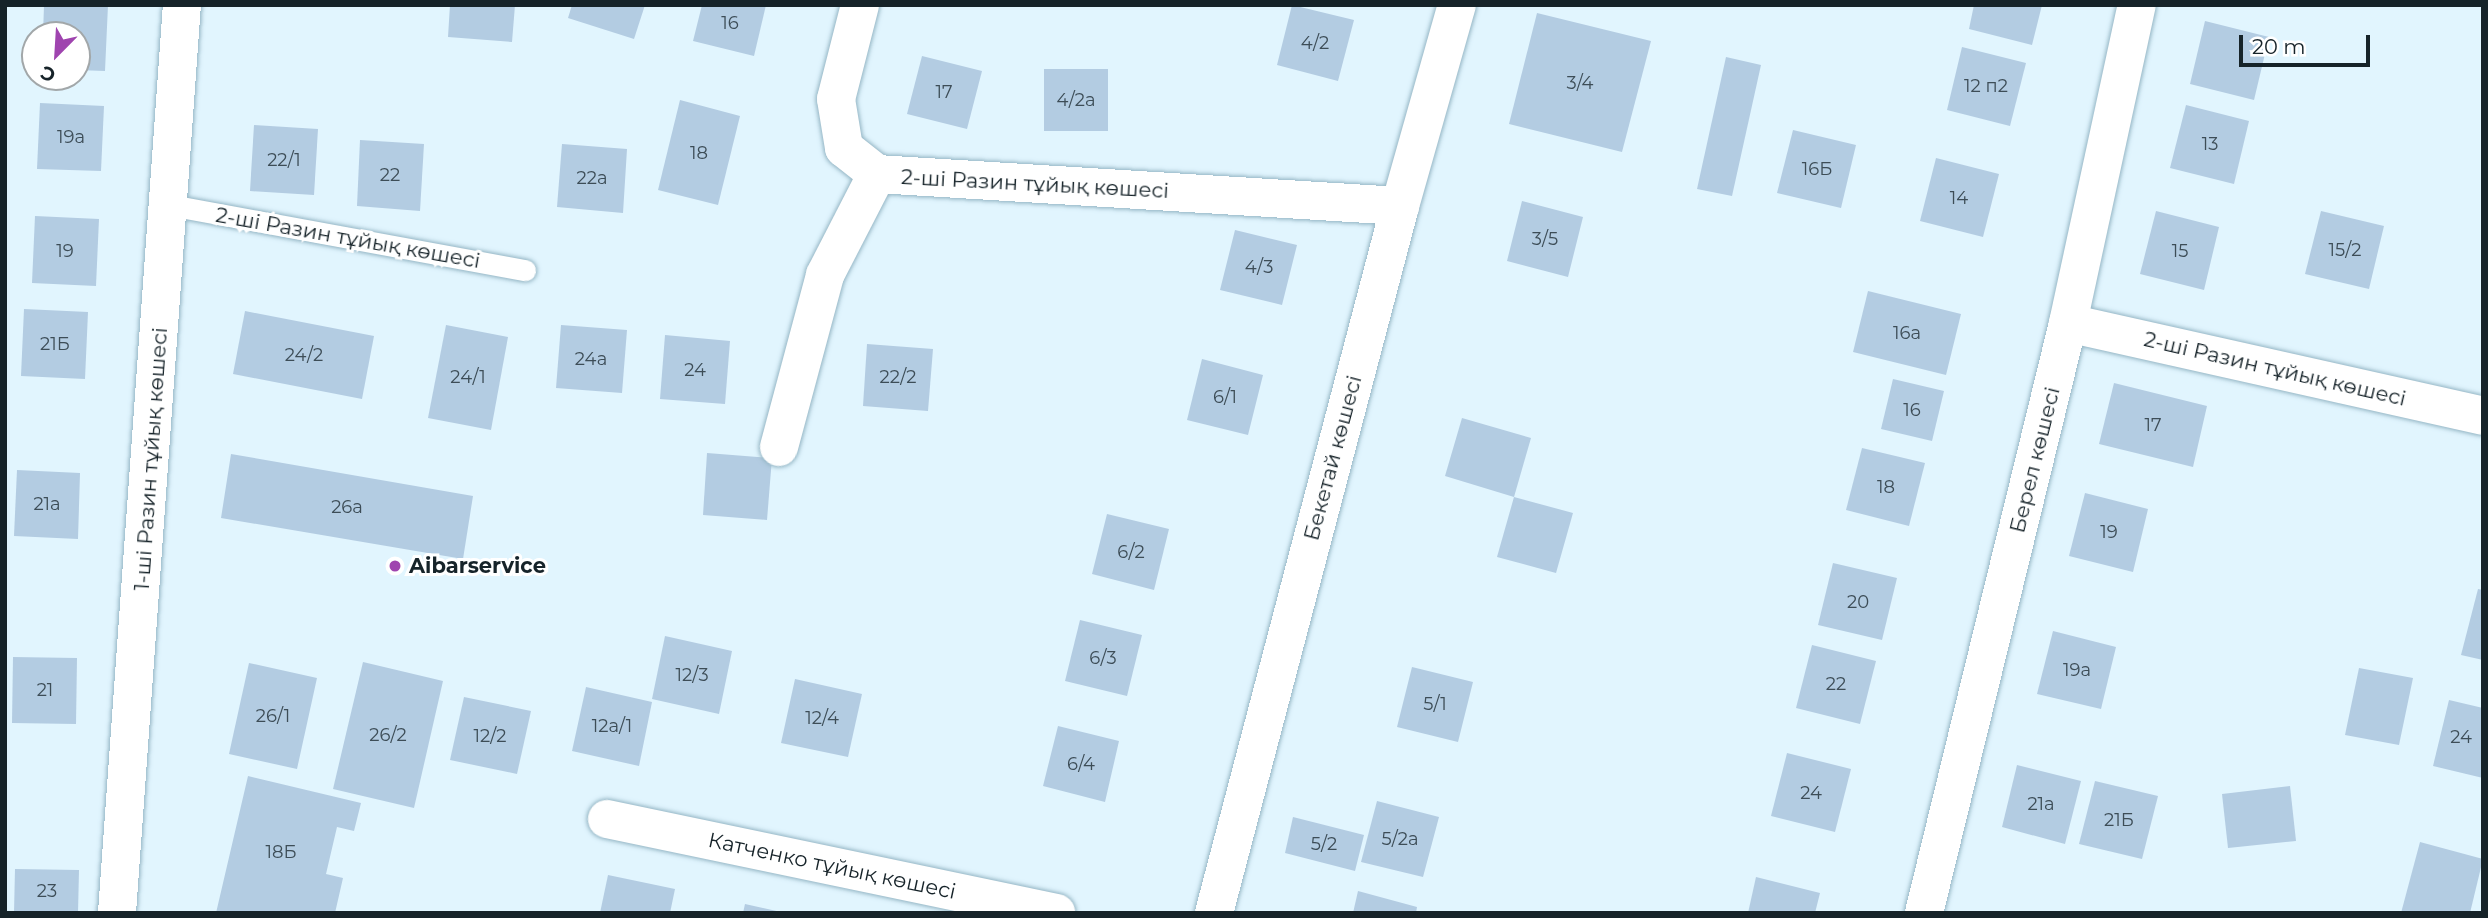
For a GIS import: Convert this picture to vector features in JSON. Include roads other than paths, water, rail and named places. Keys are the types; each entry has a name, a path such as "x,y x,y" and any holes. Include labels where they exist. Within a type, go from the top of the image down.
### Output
{"street":[{"name":"1-ші Разин тұйық көшесі","path":"117,913 170,205 182,5"},
{"path":"860,5 836,99 844,148 877,174"},
{"name":"Бекетай көшесі","path":"1214,913 1400,206 1457,5"},
{"name":"Берел көшесі","path":"1924,913 2068,323 2137,5"},
{"name":"2-ші Разин тұйық көшесі","path":"779,447 825,275 877,174 1400,206"},
{"name":"2-ші Разин тұйық көшесі","path":"2068,323 2483,416"},
{"name":"Катченко тұйық көшесі","path":"607,819 1056,913"}],"lane":[{"name":"2-ші Разин тұйық көшесі","path":"170,205 525,270"}],"place":[{"name":"Aibarservice","path":"395,566"}]}
